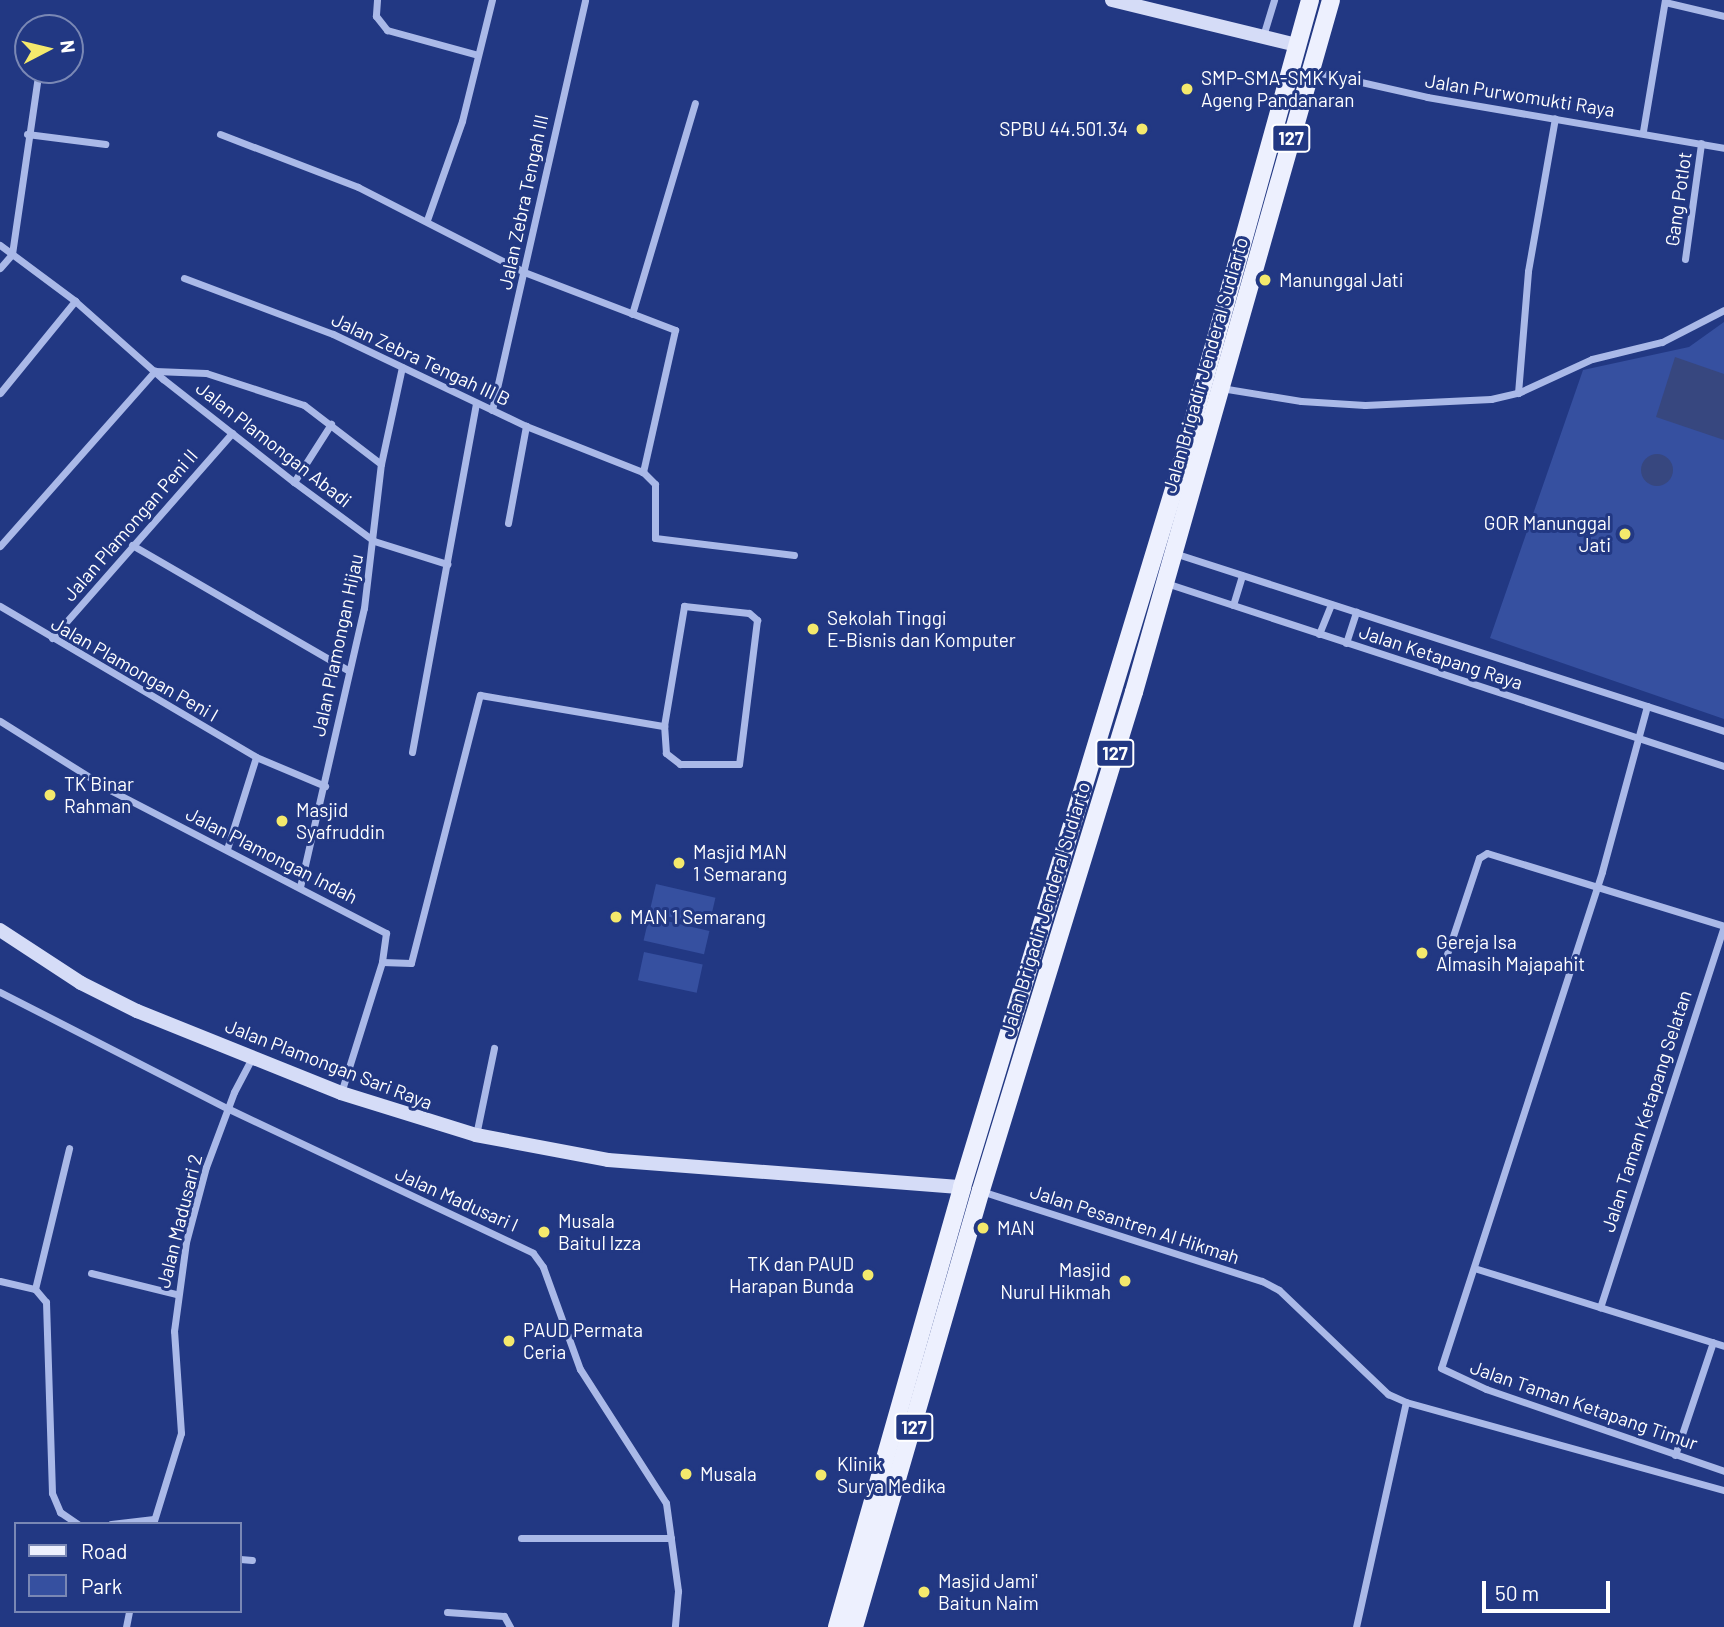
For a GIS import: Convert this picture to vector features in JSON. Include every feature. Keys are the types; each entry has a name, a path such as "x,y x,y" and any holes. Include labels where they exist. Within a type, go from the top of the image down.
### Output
{"main road":[{"name":"Jalan Brigadir Jenderal Sudiarto","path":"1165,550 1310,0"},
{"name":"Jalan Brigadir Jenderal Sudiarto","path":"854,1627 1156,580 1220,388 1331,0"},
{"name":"Jalan Brigadir Jenderal Sudiarto","path":"837,1627 962,1186 1156,580"}],"street":[{"path":"377,0 376,16 387,30 478,55"},
{"path":"427,220 462,121 492,0"},
{"name":"Jalan Zebra Tengah III","path":"492,410 585,0"},
{"path":"1112,0 1296,45"},
{"path":"1262,38 1274,0"},
{"path":"1643,131 1665,1 1724,16"},
{"name":"Jalan Purwomukti Raya","path":"1311,71 1724,148"},
{"path":"0,268 12,254 27,134 36,84"},
{"path":"632,314 695,103"},
{"path":"1518,393 1528,271 1555,118"},
{"path":"27,134 105,144"},
{"path":"220,134 358,187 524,272 671,328 676,337 643,472 655,484 655,538 794,555"},
{"name":"Gang Potlot","path":"1685,259 1701,143"},
{"name":"Jalan Plamongan Abadi","path":"0,245 75,301 232,433 374,541 447,564"},
{"name":"Jalan Zebra Tengah III B","path":"184,278 332,334 476,404 643,472"},
{"path":"0,393 75,301"},
{"path":"1220,388 1301,401 1365,405 1468,402 1518,393 1592,359 1662,342 1724,310"},
{"name":"Jalan Plamongan Hijau","path":"300,887 325,786 374,541 381,464 402,367"},
{"path":"0,546 155,371"},
{"name":"Jalan Plamongan Abadi","path":"155,371 206,373 304,405 381,464"},
{"path":"412,752 476,404"},
{"path":"294,482 331,424"},
{"path":"508,523 526,426"},
{"name":"Jalan Plamongan Peni II","path":"52,638 232,433"},
{"path":"132,545 348,670"},
{"name":"Jalan Ketapang Raya","path":"1165,550 1724,731"},
{"path":"1233,605 1242,575"},
{"name":"Jalan Ketapang Raya","path":"1156,580 1724,766"},
{"path":"1319,634 1331,604"},
{"path":"688,605 755,617 758,625 741,762 671,761 664,726 681,609 688,605"},
{"name":"Jalan Plamongan Peni I","path":"0,606 256,757 325,786"},
{"path":"1346,643 1356,612"},
{"path":"382,962 411,963 480,695 664,726"},
{"path":"1647,706 1597,887 1474,1268 1724,1346"},
{"name":"Jalan Plamongan Indah","path":"0,721 110,790 381,929 387,938 382,962 341,1093"},
{"path":"227,849 256,757"},
{"path":"1443,966 1482,855 1493,853 1724,926"},
{"name":"Jalan Taman Ketapang Selatan","path":"1600,1307 1724,926"},
{"name":"Jalan Plamongan Sari Raya","path":"0,930 111,1000 341,1093 476,1135 608,1160 962,1186"},
{"name":"Jalan Madusari I","path":"0,992 229,1108 533,1253 543,1267 580,1369 659,1487 671,1538 678,1591 675,1627"},
{"path":"476,1135 494,1048"},
{"name":"Jalan Madusari 2","path":"154,1521 181,1433 174,1351 176,1294 206,1167 234,1092 253,1056"},
{"path":"35,1289 69,1148"},
{"name":"Jalan Pesantren Al Hikmah","path":"981,1191 1248,1276 1279,1290 1380,1387 1406,1402 1724,1490"},
{"name":"Jalan Taman Ketapang Timur","path":"1474,1268 1442,1362 1445,1373 1724,1471"},
{"path":"91,1273 176,1294"},
{"path":"0,1281 35,1289 46,1303 52,1493 60,1512 75,1522"},
{"path":"1675,1455 1713,1342"},
{"path":"1356,1627 1406,1402"},
{"path":"521,1538 671,1538"},
{"path":"242,1559 252,1560"},
{"path":"447,1612 503,1616 510,1627"}],"green space":[{"name":"GOR Manunggal Jati","path":"1724,322 1724,719 1490,638 1583,370 1689,347"},
{"path":"656,884 715,898 709,926 649,912"},
{"path":"649,917 709,931 704,954 644,940"},
{"path":"644,952 703,964 697,993 638,980"}],"shaded area":[{"path":"1675,357 1724,374 1724,440 1656,417"},
{"path":"1657,454 1668,459 1673,470 1668,481 1657,486 1646,481 1641,470 1646,459"}],"place":[{"name":"SMP-SMA-SMK Kyai Ageng Pandanaran","path":"1187,89"},
{"name":"SPBU 44.501.34","path":"1142,129"},
{"name":"Manunggal Jati","path":"1265,280"},
{"name":"GOR Manunggal Jati","path":"1625,534"},
{"name":"Sekolah Tinggi E-Bisnis dan Komputer","path":"813,629"},
{"name":"TK Binar Rahman","path":"50,795"},
{"name":"Masjid Syafruddin","path":"282,821"},
{"name":"Masjid MAN 1 Semarang","path":"679,863"},
{"name":"MAN 1 Semarang","path":"616,917"},
{"name":"Gereja Isa Almasih Majapahit","path":"1422,953"},
{"name":"MAN","path":"983,1228"},
{"name":"Musala Baitul Izza","path":"544,1232"},
{"name":"TK dan PAUD Harapan Bunda","path":"868,1275"},
{"name":"Masjid Nurul Hikmah","path":"1125,1281"},
{"name":"PAUD Permata Ceria","path":"509,1341"},
{"name":"Musala","path":"686,1474"},
{"name":"Klinik Surya Medika","path":"821,1475"},
{"name":"Masjid Jami' Baitun Naim","path":"924,1592"}]}
